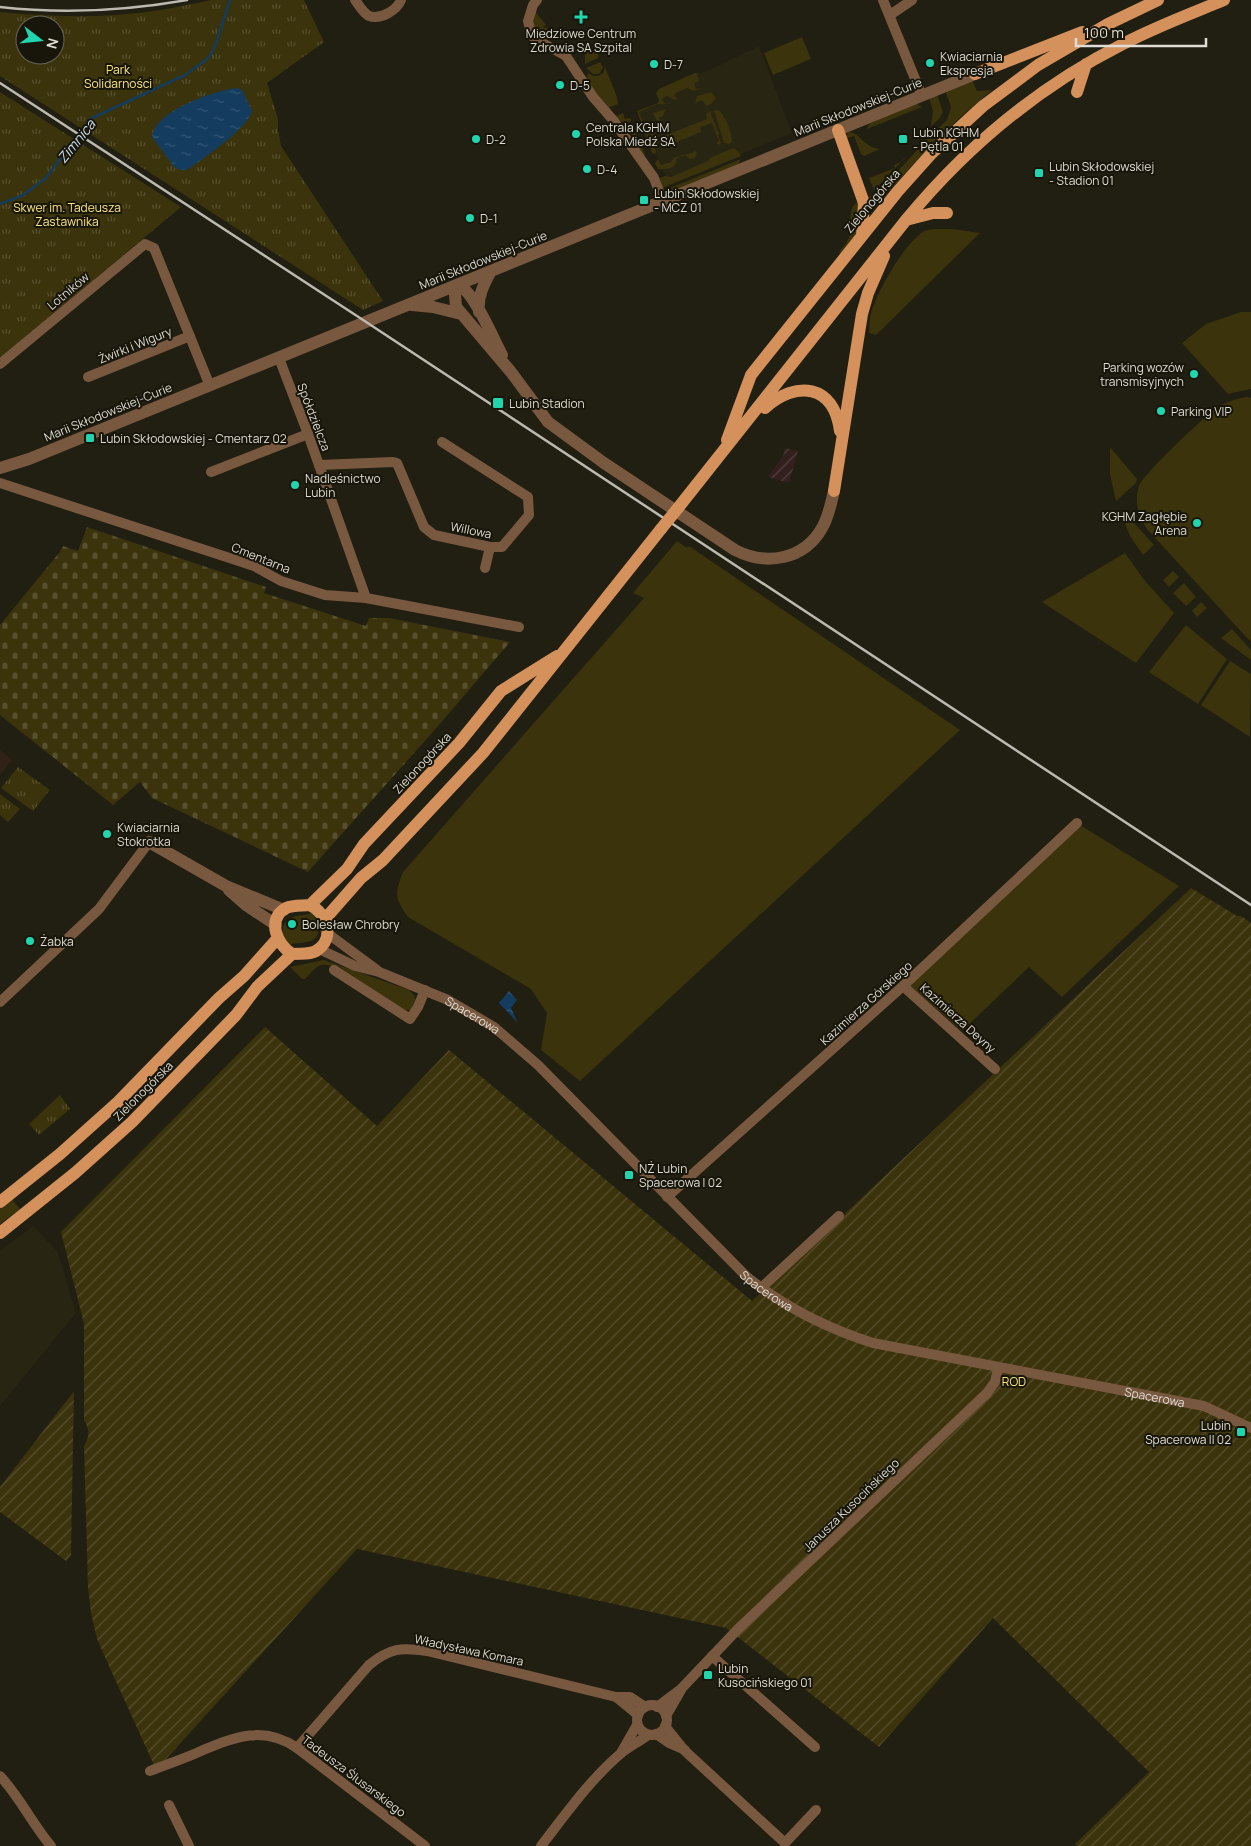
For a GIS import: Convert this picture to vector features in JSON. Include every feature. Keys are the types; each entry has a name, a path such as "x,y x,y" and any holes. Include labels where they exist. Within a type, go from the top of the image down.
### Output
{"main road":[{"path":"975,74 1073,34 1108,24 1158,0"},
{"path":"1218,2 1232,0"},
{"name":"Zielonogórska","path":"325,919 361,878 384,860 472,766 516,714 563,652 890,240 944,177 988,134 1027,103 1086,64 1161,26 1218,2"},
{"name":"Zielonogórska","path":"722,453 752,375 913,173 972,116 1005,89 1038,65 1108,24"},
{"path":"1077,92 1086,64"},
{"path":"838,130 865,206 862,235"},
{"path":"906,220 933,213 946,213"},
{"path":"834,491 862,312 890,240"},
{"path":"739,432 774,400 791,392 807,390 823,396 832,405 838,419 841,441"},
{"name":"Zielonogórska","path":"310,905 347,869 364,844 459,743 500,691 563,652"},
{"path":"310,905 316,908 325,919 327,933 324,942 319,949 310,953 292,954 280,945 277,939 276,925 279,916 284,910 292,907 310,905"},
{"name":"Zielonogórska","path":"0,1202 65,1149 118,1102 219,998 244,976 277,939"},
{"name":"Zielonogórska","path":"0,1233 57,1188 132,1122 236,1015 257,987 292,954"}],"street":[{"path":"355,0 365,13 374,17 392,11 399,5 401,0"},
{"path":"883,0 922,96"},
{"path":"890,15 912,0"},
{"path":"535,2 528,21 532,36 566,56 593,97 613,120 654,178 663,202"},
{"name":"Marii Skłodowskiej-Curie","path":"0,468 29,459 460,285 975,74"},
{"name":"Lotników","path":"0,364 145,244 154,248"},
{"name":"Żwirki i Wigury","path":"154,248 210,386"},
{"path":"479,312 480,296 491,271"},
{"path":"511,372 479,312 460,285 454,298 460,314 511,372 538,410 557,429 690,521 743,554 762,559 778,558 790,555 806,547 816,538 823,526 834,491"},
{"path":"409,304 460,314"},
{"name":"Żwirki i Wigury","path":"88,378 190,336"},
{"name":"Spółdzielcza","path":"279,358 366,598"},
{"path":"211,472 308,434"},
{"name":"Willowa","path":"319,465 393,462 397,464 424,527 434,535 490,547 502,547 529,515 528,497 442,442"},
{"name":"Cmentarna","path":"0,483 254,566 281,581 325,596 366,598 519,627"},
{"path":"485,568 490,547"},
{"name":"Kazimierza Górskiego","path":"667,1197 903,986 1077,823"},
{"path":"0,1002 99,909 149,842 226,886 284,910"},
{"path":"226,886 246,905 276,925"},
{"name":"Spacerowa","path":"327,933 379,972"},
{"name":"Spacerowa","path":"319,949 355,966 379,972 425,990 466,1009 487,1022 511,1040 544,1071 724,1256 761,1288 785,1305 816,1321 850,1336 873,1343 1204,1406 1251,1428"},
{"path":"334,970 410,1019 418,1007 425,990"},
{"name":"Kazimierza Deyny","path":"903,986 995,1069"},
{"path":"761,1288 839,1216"},
{"name":"Janusza Kusocińskiego","path":"681,1689 712,1656 987,1393 995,1382 998,1368"},
{"name":"Władysława Komara","path":"296,1748 369,1665 383,1654 399,1649 427,1651 616,1697 640,1715"},
{"path":"712,1656 814,1747"},
{"path":"657,1707 681,1689"},
{"path":"620,1754 662,1731 681,1689"},
{"path":"541,1846 578,1799 620,1754 640,1715 651,1706 662,1710 666,1721 686,1751 785,1843 816,1810"},
{"path":"640,1715 641,1731 686,1751"},
{"name":"Tadeusza Ślusarskiego","path":"150,1771 217,1744 244,1736 270,1735 289,1742 425,1846"},
{"path":"0,1776 15,1793 39,1832 51,1846"},
{"path":"169,1805 189,1846"}],"shaded area":[{"path":"759,46 792,133 669,183 658,159 655,146 651,143 637,111 658,103 659,100 656,93 659,89 695,73 699,74 716,67"},
{"path":"785,448 798,451 789,483 768,477 783,456"},
{"path":"0,750 12,760 0,775"},
{"path":"33,1226 58,1252 76,1313 0,1406 0,1251"}],"green space":[{"name":"Park Solidarności","path":"212,0 304,0 324,42 267,83 278,119 281,146 383,301 363,310 0,76 0,12 37,15 15,15 15,65 65,65 65,16 110,15 171,8"},
{"path":"534,10 546,25 543,27 547,27 548,42 532,26"},
{"path":"802,37 811,59 773,75 764,53"},
{"path":"589,50 598,54 598,58 585,64 585,55"},
{"path":"600,62 603,67 599,74 593,74 586,68"},
{"path":"605,67 618,104 608,108 587,82 589,81 588,73 598,76 603,73"},
{"path":"695,73 699,74 697,75 699,81 694,83 696,89 702,88 694,91 687,88 676,93 674,96 678,99 675,100 667,96 662,100 666,104 657,104 639,112 648,135 655,133 658,137 649,145 637,111 658,103 659,100 656,93 659,89"},
{"path":"972,80 977,91 992,90 945,132 915,162 873,210 871,209 867,198 880,191 947,120 951,107 945,90"},
{"name":"Skwer im. Tadeusza Zastawnika","path":"0,92 181,207 0,358"},
{"path":"711,92 716,98 711,104 706,106 702,100 695,103 697,96"},
{"path":"937,94 943,112 939,119 931,126 933,111 929,98"},
{"path":"912,104 922,107 867,129 869,124"},
{"path":"666,109 663,116 659,118 661,123 659,125 653,113"},
{"path":"718,110 726,120 732,138 732,142 729,144 724,143 715,113 712,111"},
{"path":"711,111 719,134 720,145 716,143 719,141 712,123 700,127 701,132 669,145 667,141 655,146 656,154 652,153 650,147 659,138 707,119 706,114"},
{"path":"623,113 625,119 631,118 631,121 627,123 629,129 635,129 645,155 644,158 631,141 633,136 616,116"},
{"path":"848,132 856,135 869,146 880,149 864,156 861,154 854,136 845,139"},
{"path":"733,148 741,156 662,188 660,178 665,176 671,177"},
{"path":"694,150 697,153 695,158 690,159 685,155 676,159 676,164 670,168 658,169 655,163 658,159 661,165 671,162 674,158 686,154 693,153"},
{"path":"905,158 874,190 869,178 895,168 894,165 901,162"},
{"path":"741,159 738,165 675,191 665,190"},
{"path":"860,200 856,234 841,254 839,252 849,238 852,208"},
{"path":"952,229 980,233 876,335 869,333 870,316 874,304 892,269 916,238 924,231"},
{"path":"1241,312 1251,312 1251,389 1228,394 1182,343 1206,324"},
{"name":"KGHM Zagłębie Arena","path":"1251,398 1251,641 1147,529 1141,519 1137,503 1139,486 1143,479 1176,445 1218,407 1232,400"},
{"path":"1110,447 1137,479 1136,483 1116,501 1110,474"},
{"path":"1120,511 1125,513 1154,545 1143,555 1130,536"},
{"path":"87,527 266,587 264,593 366,626 369,618 389,618 510,642 308,872 152,798 140,782 113,805 0,715 0,625 63,546 78,551"},
{"path":"677,541 687,548 689,546 960,730 580,1081 541,1050 547,1013 531,989 408,917 400,905 397,891 403,872 644,598 633,593"},
{"path":"1125,553 1145,581 1174,613 1136,663 1042,602"},
{"path":"1173,571 1179,577 1169,587 1163,580"},
{"path":"1184,583 1196,597 1186,606 1173,593"},
{"path":"1201,602 1207,608 1197,617 1192,611"},
{"path":"1186,625 1227,659 1198,704 1149,672"},
{"path":"1232,629 1251,650 1251,660 1221,638"},
{"path":"1230,661 1251,674 1250,737 1201,705"},
{"path":"18,767 50,790 33,811 1,788"},
{"path":"0,794 20,809 8,822 0,815"},
{"path":"1080,825 1179,886 1062,997 1029,967 962,1031 910,986"},
{"name":"ROD","path":"1191,888 1251,923 1251,1846 1077,1846 1075,1844 1149,1772 993,1618 879,1747 726,1628 357,1549 166,1759 154,1765 97,1639 91,1613 88,1587 84,1446 88,1433 84,1420 84,1324 61,1232 265,1027 377,1126 449,1050 752,1301"},
{"path":"311,913 317,920 318,934 307,942 290,945 283,935 283,927 287,921 294,917"},
{"path":"324,960 409,990 414,995 416,1001 411,1010 404,1010 338,966 336,968 326,965 318,966 305,979 302,979 290,967"},
{"path":"60,1095 70,1109 39,1135 29,1124"},
{"path":"11,1198 20,1209 0,1224 0,1206"},
{"path":"74,1391 71,1555 66,1561 0,1512 0,1487"}],"water":[{"path":"237,88 242,90 252,111 242,126 224,143 187,170 175,168 152,137 156,127 174,110 214,93"},
{"path":"509,991 517,1000 511,1008 518,1023 499,1003"}],"waterway":[{"name":"Zimnica","path":"0,204 23,195 46,178 90,119 185,75 206,60 215,46 230,0"}],"railway":[{"path":"0,7 71,11 140,7 187,0"},
{"path":"0,83 1251,905"}],"place":[{"name":"Miedziowe Centrum Zdrowia SA Szpital","path":"581,17"},
{"name":"Kwiaciarnia Ekspresja","path":"930,63"},
{"name":"D-7","path":"654,64"},
{"name":"D-5","path":"560,85"},
{"name":"Centrala KGHM Polska Miedź SA","path":"576,134"},
{"name":"D-2","path":"476,139"},
{"name":"Lubin KGHM - Pętla 01","path":"903,139"},
{"name":"D-4","path":"587,169"},
{"name":"Lubin Skłodowskiej - Stadion 01","path":"1039,173"},
{"name":"Lubin Skłodowskiej - MCZ 01","path":"644,200"},
{"name":"D-1","path":"470,218"},
{"name":"Parking wozów transmisyjnych","path":"1194,374"},
{"name":"Lubin Stadion","path":"498,403"},
{"name":"Parking VIP","path":"1161,411"},
{"name":"Lubin Skłodowskiej - Cmentarz 02","path":"90,438"},
{"name":"Nadleśnictwo Lubin","path":"295,485"},
{"name":"KGHM Zagłębie Arena","path":"1197,523"},
{"name":"Kwiaciarnia Stokrotka","path":"107,834"},
{"name":"Bolesław Chrobry","path":"292,924"},
{"name":"Żabka","path":"30,941"},
{"name":"NŻ Lubin Spacerowa I 02","path":"629,1175"},
{"name":"Lubin Spacerowa II 02","path":"1241,1432"},
{"name":"Lubin Kusocińskiego 01","path":"708,1675"}]}
